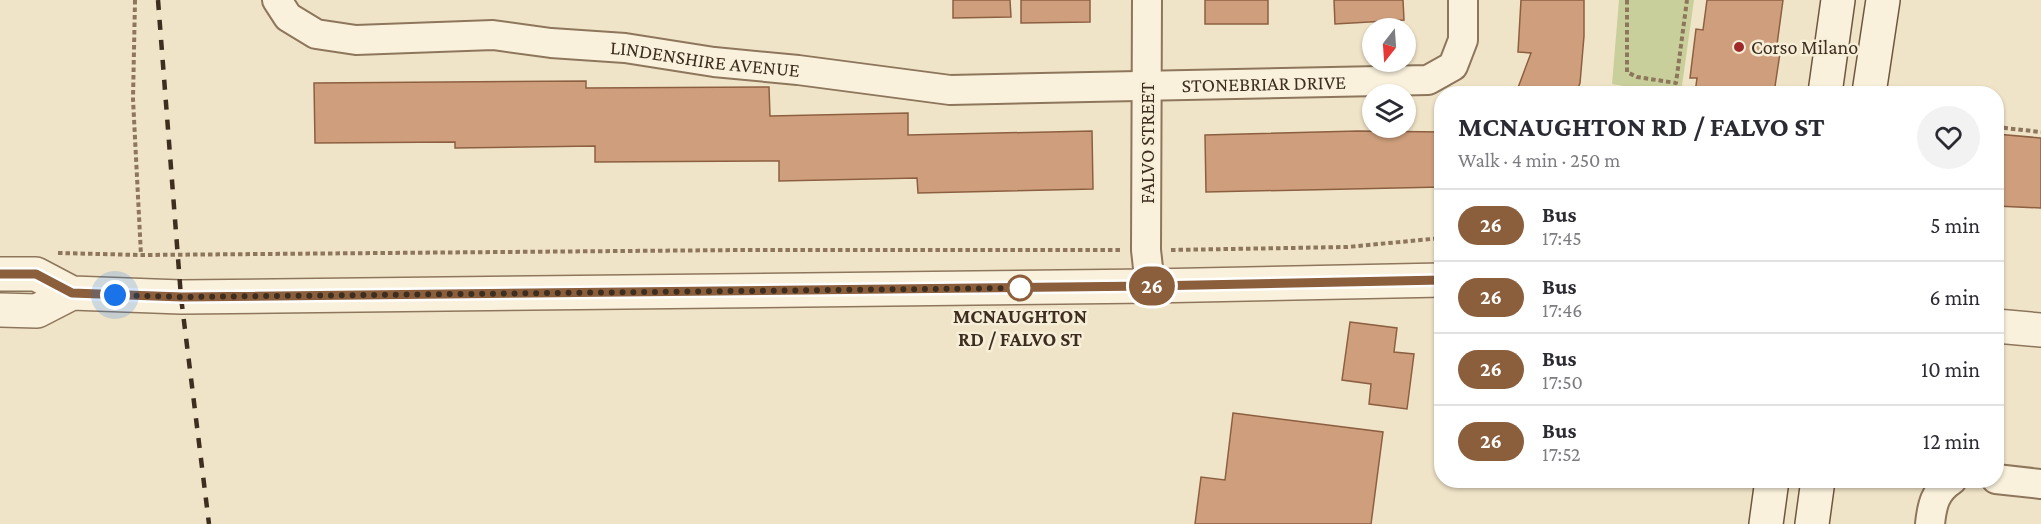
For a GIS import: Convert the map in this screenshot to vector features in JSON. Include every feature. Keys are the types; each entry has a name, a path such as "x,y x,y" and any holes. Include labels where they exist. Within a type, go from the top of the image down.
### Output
{"street":[{"name":"LINDENSHIRE AVENUE","path":"277,0 288,17 316,34 356,40 493,35 551,43 625,48 714,62 798,70 950,90 1148,86"},
{"name":"FALVO STREET","path":"1147,0 1146,250 1150,286"},
{"name":"STONEBRIAR DRIVE","path":"1148,86 1428,80 1453,66 1464,40 1463,0"},
{"path":"1826,86 1838,0"},
{"path":"1870,86 1883,0"},
{"path":"0,274 36,274 72,293 182,297 1150,286 1434,280"},
{"path":"0,310 38,311 72,293"},
{"path":"2004,327 2041,330"},
{"path":"2004,480 2041,484"},
{"path":"1766,524 1771,488"},
{"path":"1812,524 1817,488"},
{"path":"1930,524 1936,495 1942,488"}],"path":[{"path":"135,0 133,99 141,255"},
{"path":"1627,0 1627,72 1637,77 1676,83 1687,0"},
{"path":"2004,128 2041,132"},
{"path":"55,252 141,255 745,250 1146,250 1347,247 1434,239"}],"green space":[{"path":"1619,0 1694,0 1682,86 1612,84"}],"building":[{"path":"953,0 1010,0 1011,17 953,18"},
{"path":"1021,0 1090,0 1090,22 1021,23"},
{"path":"1205,0 1268,0 1268,24 1205,24"},
{"path":"1334,0 1403,0 1404,18 1362,18 1362,22 1335,24"},
{"path":"1521,0 1584,0 1584,36 1579,86 1519,86 1531,53 1518,52"},
{"name":"Corso Milano","path":"1707,0 1783,0 1776,52 1780,53 1775,86 1696,86 1697,78 1690,78 1696,29 1703,30"},
{"path":"586,81 586,88 769,87 770,116 908,113 908,135 1092,131 1093,189 918,193 917,178 779,181 779,161 595,162 595,146 455,148 455,142 315,143 314,83"},
{"path":"1362,131 1362,138 1416,138 1416,132 1434,132 1434,187 1206,192 1205,135"},
{"path":"2004,135 2041,138 2041,208 2004,206"},
{"path":"1350,322 1397,328 1394,352 1414,354 1407,409 1369,404 1371,384 1342,380"},
{"path":"1233,413 1383,432 1371,524 1195,524 1201,477 1225,480"}],"railway":[{"path":"158,0 181,297 209,524"}],"bus line":[{"name":"26","path":"0,274 36,274 72,293 182,297 1150,286 1434,280"}],"place":[{"name":"Corso Milano","path":"1739,47"},
{"name":"MCNAUGHTON RD / FALVO ST","path":"1020,288"}],"route":[{"path":"115,295 182,297 1020,288"}]}
